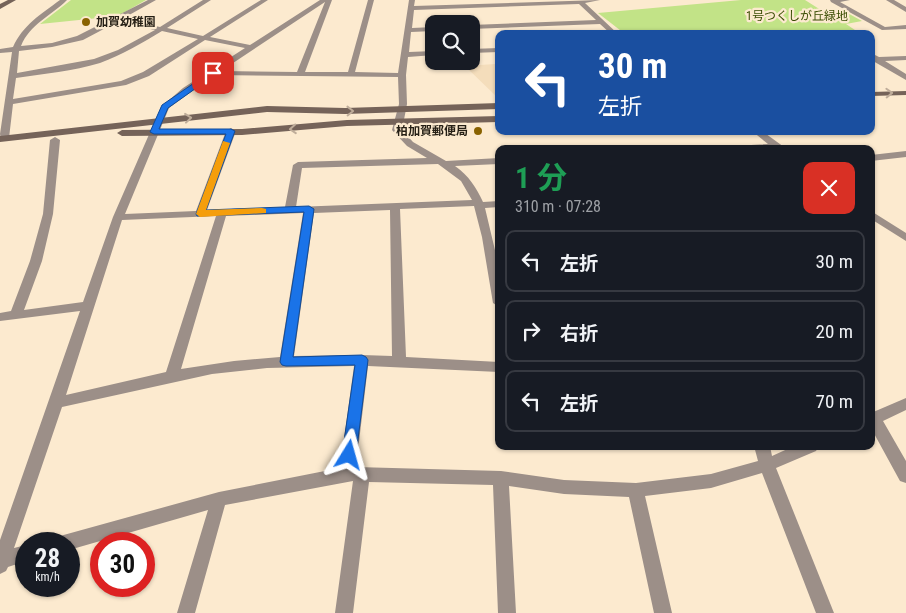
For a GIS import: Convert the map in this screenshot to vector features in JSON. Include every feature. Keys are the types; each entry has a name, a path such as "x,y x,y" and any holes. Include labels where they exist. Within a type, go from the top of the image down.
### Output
{"street":[{"path":"0,7 13,0"},
{"path":"1,141 10,102 16,49 22,35 34,22 64,0"},
{"path":"0,50 52,45 74,40 117,20 153,0"},
{"path":"14,76 71,67 106,58 208,0"},
{"path":"10,102 89,90 146,74 265,0"},
{"path":"1,562 118,216 164,107 324,0"},
{"path":"300,74 329,0"},
{"path":"351,74 371,0"},
{"path":"495,281 486,230 474,190 466,180 443,162 410,144 397,130 401,109 404,55 412,4 597,0"},
{"path":"847,0 833,1 884,29 906,27"},
{"path":"889,0 906,10"},
{"path":"579,1 610,30"},
{"path":"117,20 252,48"},
{"path":"480,27 601,22"},
{"path":"408,30 425,29"},
{"path":"480,51 495,50"},
{"path":"404,55 425,54"},
{"path":"875,58 906,58"},
{"path":"875,59 906,78"},
{"path":"213,73 402,75"},
{"path":"875,94 906,93"},
{"path":"875,103 906,101"},
{"path":"1,141 55,140 127,132 267,109 345,111 495,106"},
{"path":"1,141 156,126 231,131 495,119"},
{"path":"200,214 231,131"},
{"path":"761,135 775,145"},
{"path":"16,315 36,260 48,214 55,140"},
{"path":"875,158 906,154"},
{"path":"290,210 298,165 495,161"},
{"path":"118,216 495,204"},
{"path":"396,207 399,361"},
{"path":"286,362 309,209"},
{"path":"170,378 222,213"},
{"path":"875,217 906,238"},
{"path":"892,229 906,225"},
{"path":"0,317 88,306"},
{"path":"344,613 362,360"},
{"path":"56,403 233,366 286,362 362,360 495,367"},
{"path":"875,418 906,404"},
{"path":"875,424 906,476"},
{"path":"763,450 767,465 825,613"},
{"path":"80,538 219,499 354,474 501,478 564,487 636,490 711,481 767,465 802,450"},
{"path":"501,478 506,613"},
{"path":"636,490 663,613"},
{"path":"186,613 219,499"},
{"path":"1,562 15,557"}],"shaded area":[{"path":"495,64 495,95 469,70 480,70 480,65"}],"green space":[{"path":"71,0 146,0 118,16 40,24"},
{"name":"1号つくしが丘緑地","path":"741,0 805,0 824,12 842,10 862,21 846,24 855,30 620,30 598,13"}],"slow traffic":[{"path":"226,143 200,214 262,211"}],"place":[{"name":"加賀幼稚園","path":"86,22"},
{"name":"柏加賀郵便局","path":"478,131"}],"route":[{"path":"213,73 164,107 154,132 231,131 200,214 309,209 286,362 362,360 349,455"}]}
